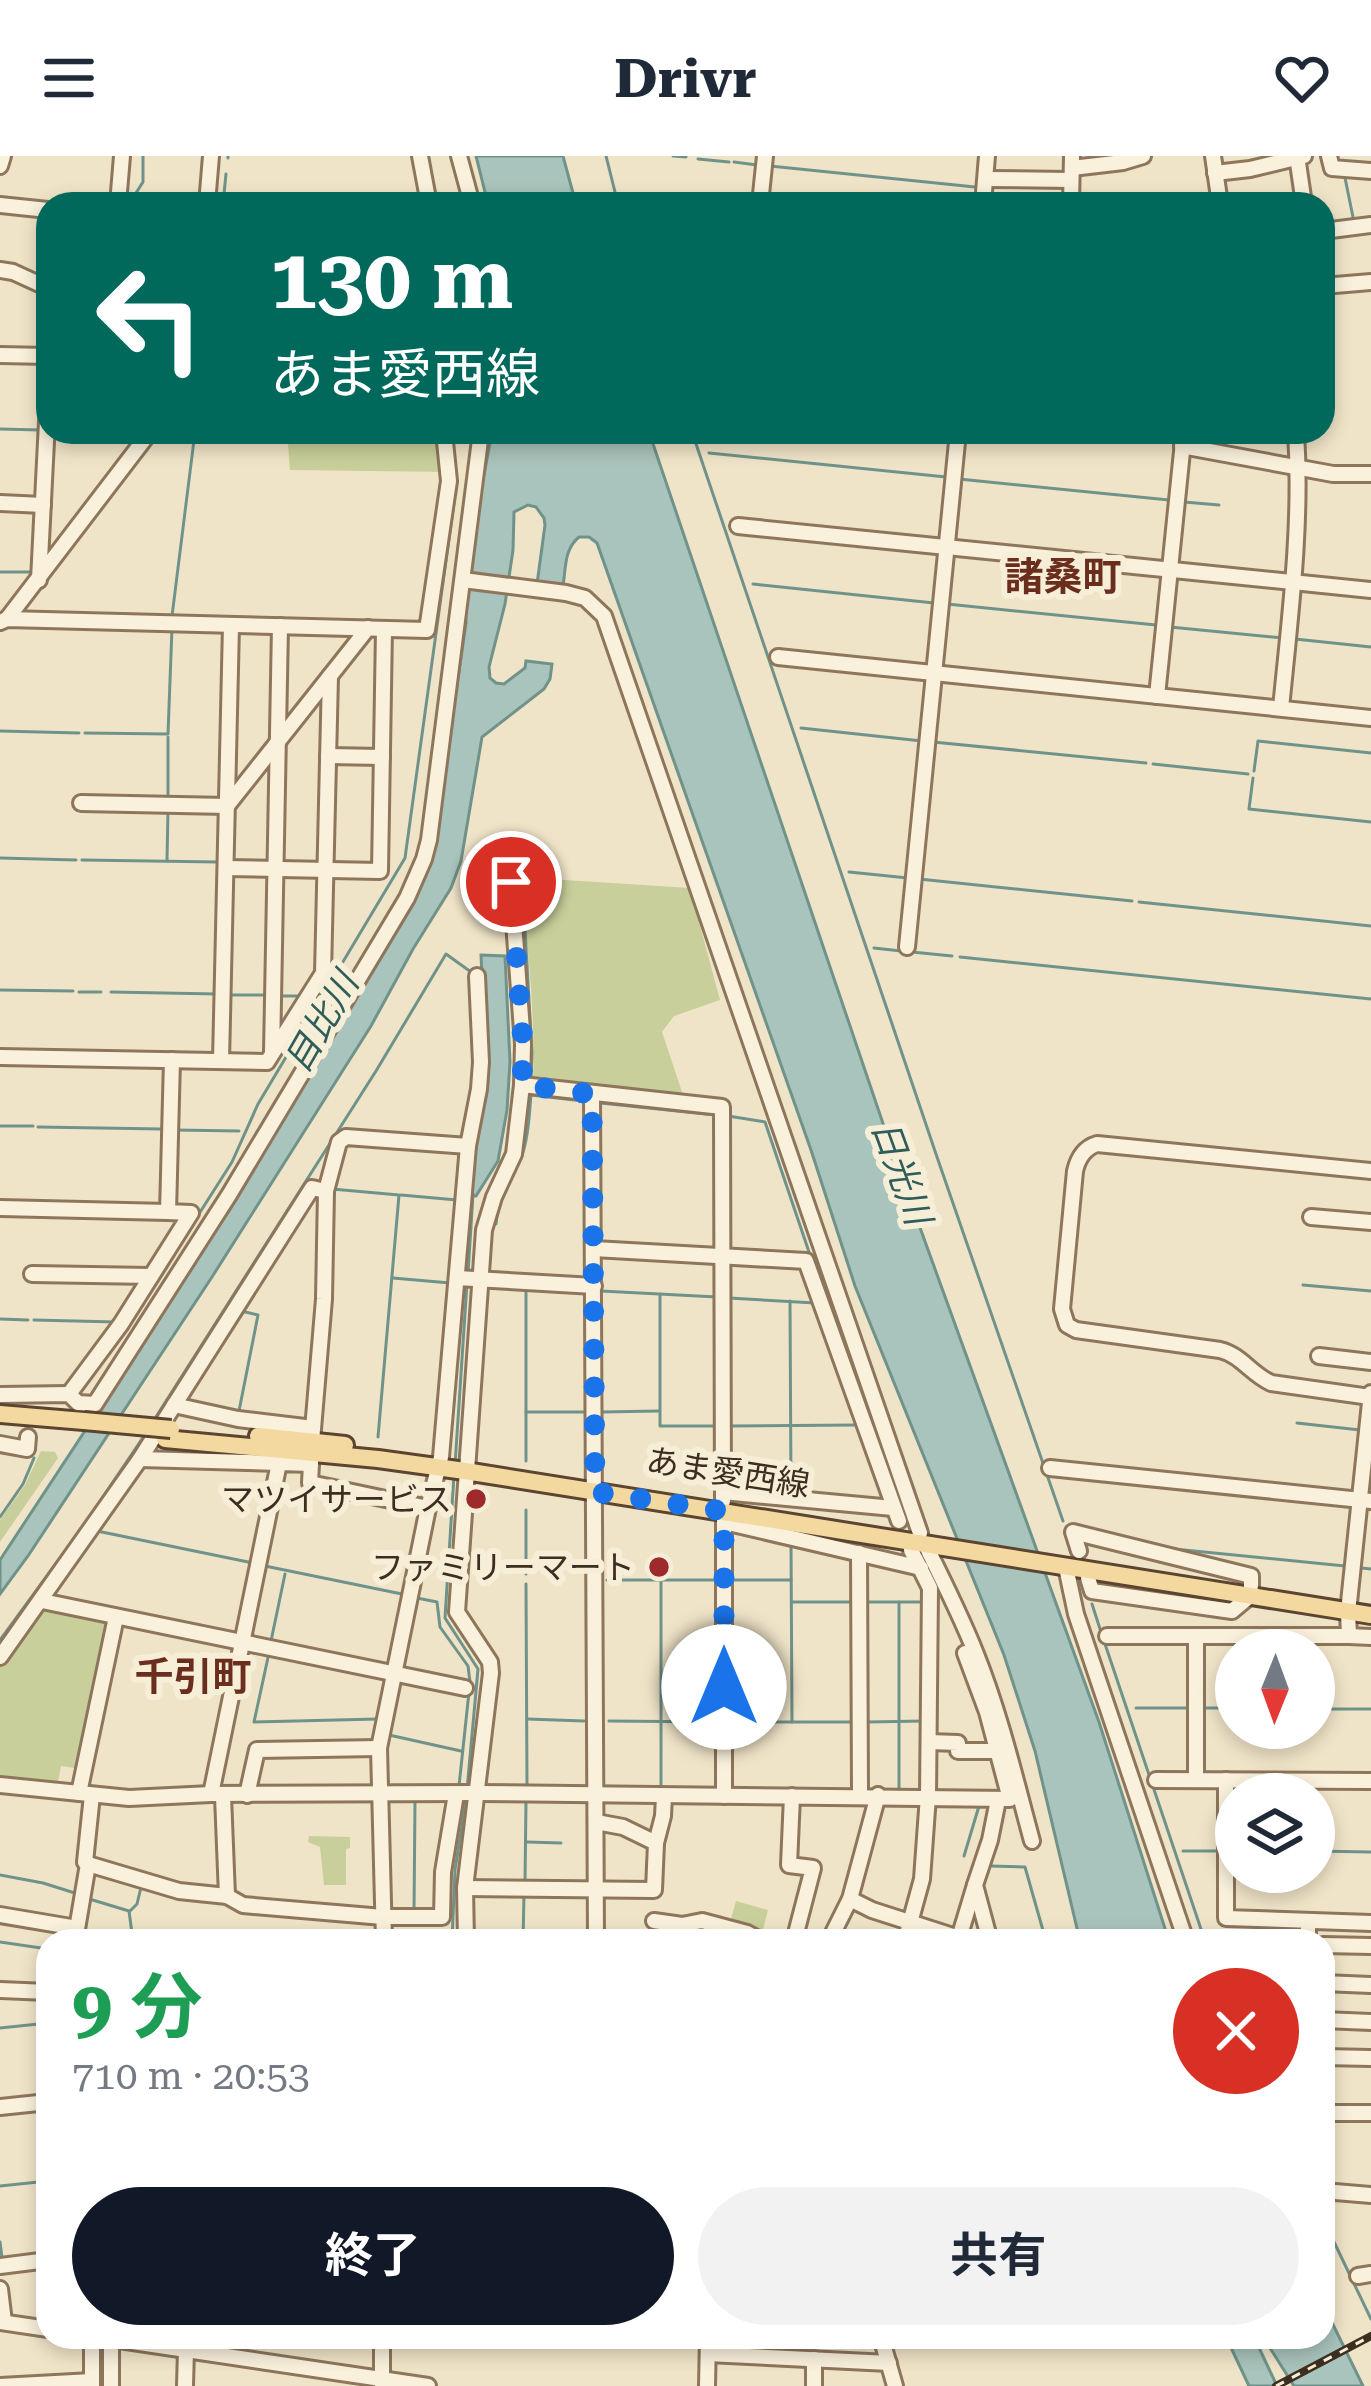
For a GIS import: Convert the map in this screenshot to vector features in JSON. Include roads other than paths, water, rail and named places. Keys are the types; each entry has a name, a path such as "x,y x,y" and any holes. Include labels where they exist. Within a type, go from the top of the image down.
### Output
{"main road":[{"name":"あま愛西線","path":"0,1414 454,1464 1350,1607 1371,1616"},
{"name":"あま愛西線","path":"0,1424 81,1426"},
{"name":"あま愛西線","path":"1350,1607 1371,1605"}],"street":[{"path":"0,166 3,156"},
{"path":"119,192 122,156"},
{"path":"208,192 211,156"},
{"path":"420,156 427,192"},
{"path":"460,156 469,192"},
{"path":"761,192 765,156"},
{"path":"985,192 986,156"},
{"path":"987,178 1143,156"},
{"path":"1213,156 1218,192"},
{"path":"1215,173 1300,156 1303,192"},
{"path":"1329,156 1332,168 1371,171"},
{"path":"0,205 36,209"},
{"path":"1335,230 1371,225"},
{"path":"0,270 36,283"},
{"path":"1335,285 1371,282"},
{"path":"0,355 36,356"},
{"path":"39,580 46,444"},
{"path":"4,620 141,444"},
{"path":"4,620 427,630 449,481 445,444"},
{"path":"69,1394 77,1403 95,1404 229,1195 407,898 424,859 480,444"},
{"path":"907,947 957,444"},
{"path":"1156,696 1182,444"},
{"path":"1210,444 1333,475 1371,474"},
{"path":"1281,708 1294,582 1297,444"},
{"path":"0,503 43,505"},
{"path":"738,526 1371,590"},
{"path":"464,580 585,598 609,627 925,1542 955,1603 994,1705 1032,1841"},
{"path":"221,1061 231,625"},
{"path":"272,1054 280,626"},
{"path":"227,806 330,676 376,629"},
{"path":"226,868 380,871 382,757 376,629"},
{"path":"778,657 1371,718"},
{"path":"0,1057 267,1062 323,973 330,676"},
{"path":"328,756 382,757"},
{"path":"81,803 227,806"},
{"path":"116,1617 86,1794 85,1862 178,1891 227,1896 243,1905 442,1917 443,1872 466,1793 491,1673 490,1662 457,1612 451,1359 487,1219 514,1154 523,1044 511,882"},
{"path":"383,1929 379,1748 428,1508 454,1464 474,1360 468,1146 482,1062 477,976"},
{"path":"168,1212 172,1060"},
{"path":"522,1085 722,1107 724,1796"},
{"path":"592,1094 596,1929"},
{"path":"428,1508 310,1484 324,1299 326,1192 339,1142 346,1137 468,1146"},
{"path":"1348,1636 1366,1500 1371,1394 1270,1382 1228,1352 1076,1330 1067,1325 1062,1309 1075,1171 1089,1147 1097,1144 1371,1172"},
{"path":"0,1657 140,1459 312,1188 326,1192"},
{"path":"0,1208 191,1213 121,1324 69,1394 30,1400 0,1395"},
{"path":"1311,1216 1371,1222"},
{"path":"594,1250 806,1261 896,1514 723,1506"},
{"path":"32,1274 151,1276"},
{"path":"469,1279 594,1286"},
{"path":"1319,1356 1371,1362"},
{"path":"451,1359 474,1360"},
{"path":"175,1405 238,1419 312,1446"},
{"path":"0,1444 27,1449 28,1437"},
{"path":"140,1459 279,1463 312,1446"},
{"path":"227,1896 217,1795 279,1463"},
{"path":"1050,1468 1366,1500"},
{"path":"723,1506 859,1553 921,1568"},
{"path":"1079,1551 1073,1532 1251,1576 1251,1591 1232,1611 1092,1591 1088,1578"},
{"path":"908,1929 922,1879 928,1796 930,1588 921,1568 925,1542"},
{"path":"859,1553 860,1795"},
{"path":"1060,1562 1182,1929"},
{"path":"42,1600 465,1688"},
{"path":"1107,1636 1371,1637"},
{"path":"1196,1636 1196,1780"},
{"path":"0,1785 129,1798 466,1793 1010,1798 965,1653"},
{"path":"929,1742 958,1743 958,1751 997,1751"},
{"path":"247,1795 257,1750 379,1748"},
{"path":"1156,1780 1215,1780"},
{"path":"1335,1781 1371,1781"},
{"path":"466,1793 466,1929"},
{"path":"623,1827 629,1796"},
{"path":"465,1888 654,1890 664,1796"},
{"path":"792,1796 789,1865 813,1868 797,1929"},
{"path":"836,1929 850,1899 878,1796"},
{"path":"962,1929 998,1800"},
{"path":"596,1822 623,1827 656,1843"},
{"path":"77,1929 88,1864"},
{"path":"975,1885 987,1929"},
{"path":"1226,1893 1226,1918 1371,1923"},
{"path":"850,1899 931,1929"},
{"path":"0,1915 56,1929"},
{"path":"654,1921 682,1925 702,1921 732,1929"},
{"path":"1308,1922 1308,1929"},
{"path":"1335,1945 1371,1946"},
{"path":"1335,1984 1371,1985"},
{"path":"0,1990 36,1992"},
{"path":"1335,2020 1371,2022"},
{"path":"1335,2057 1371,2058"},
{"path":"0,2107 36,2103"},
{"path":"1335,2113 1371,2113"},
{"path":"1335,2192 1371,2194"},
{"path":"0,2266 36,2262"},
{"path":"0,2289 2,2322 36,2328"},
{"path":"0,2386 92,2384 100,2349"},
{"path":"104,2349 111,2386"},
{"path":"184,2386 186,2349 428,2386"},
{"path":"382,2349 382,2382"},
{"path":"707,2386 708,2349"},
{"path":"767,2349 767,2357"},
{"path":"885,2349 895,2386"},
{"path":"708,2354 889,2363"},
{"path":"814,2360 814,2386"},
{"path":"294,2386 296,2365"}],"water":[{"path":"476,156 563,156 573,192 485,192"},
{"path":"490,444 653,444 893,1153 1099,1722 1165,1929 1077,1929 1035,1751 1004,1655 855,1286 597,543 589,537 574,542 566,559 563,586 537,584 545,525 536,507 528,505 514,512 505,604 489,667 490,678 504,684 525,668 526,661 552,664 550,679 544,689 482,737 461,861 451,888 371,1026 212,1277 0,1594 0,1560 194,1265 405,917 432,857 466,623 470,551"},
{"path":"481,955 505,956 510,1062 498,1161 476,1196 470,1196 484,1020"},
{"path":"1335,2329 1363,2386 1294,2386 1271,2349 1335,2349"},
{"path":"1232,2349 1260,2349 1277,2386 1249,2386"}],"waterway":[{"path":"137,192 143,182 143,156"},
{"path":"606,156 615,192"},
{"path":"673,156 686,157"},
{"path":"698,159 729,162"},
{"path":"734,162 757,165"},
{"path":"770,166 975,187"},
{"path":"1344,173 1354,222"},
{"path":"224,192 226,174"},
{"path":"0,429 36,430"},
{"path":"172,616 194,444"},
{"name":"日光川","path":"696,444 1063,1521"},
{"name":"目比川","path":"167,1264 232,1162 258,1104 405,858 457,481 452,448"},
{"path":"709,453 946,477"},
{"path":"1188,455 1184,502 1219,505"},
{"path":"959,479 1169,500"},
{"path":"0,572 34,572"},
{"path":"753,584 934,603"},
{"path":"947,604 1156,625"},
{"path":"1170,627 1283,638"},
{"path":"85,733 168,734 172,628"},
{"path":"1295,639 1371,647"},
{"path":"801,728 922,741"},
{"path":"0,731 79,733"},
{"path":"168,737 168,799"},
{"path":"1254,771 1258,741 1371,753"},
{"path":"933,742 1146,763"},
{"path":"1153,764 1248,774"},
{"path":"1253,778 1249,809 1371,822"},
{"path":"167,860 168,809"},
{"path":"0,858 76,860"},
{"path":"82,860 218,862"},
{"path":"849,872 908,878"},
{"path":"919,879 1132,901"},
{"path":"1139,902 1371,926"},
{"path":"525,929 531,1076"},
{"path":"874,948 901,951"},
{"path":"912,952 952,956"},
{"path":"154,1420 446,954 471,972"},
{"path":"960,957 1371,999"},
{"path":"0,990 73,991"},
{"path":"79,992 101,992"},
{"path":"111,992 217,994"},
{"path":"231,995 268,995"},
{"name":"目比川","path":"280,996 300,996"},
{"path":"496,1224 525,1145 531,1095 583,1101"},
{"path":"601,1103 715,1115"},
{"path":"728,1116 765,1122 810,1255"},
{"path":"0,1126 33,1126"},
{"path":"38,1127 162,1129"},
{"path":"175,1130 239,1131"},
{"path":"332,1189 399,1195 378,1437"},
{"path":"468,1274 473,1194"},
{"path":"401,1195 457,1200"},
{"path":"393,1278 450,1283"},
{"path":"455,1465 467,1283"},
{"path":"1303,1285 1371,1291"},
{"path":"526,1289 526,1461"},
{"path":"601,1291 717,1297"},
{"path":"660,1294 660,1426 717,1426"},
{"path":"729,1298 815,1303"},
{"path":"790,1301 791,1492"},
{"path":"239,1411 258,1315 241,1311"},
{"path":"0,1319 28,1320"},
{"path":"34,1320 116,1322"},
{"path":"82,1387 119,1337"},
{"path":"602,1412 658,1411"},
{"path":"526,1412 588,1412"},
{"path":"1297,1423 1360,1430"},
{"path":"729,1426 857,1425"},
{"path":"0,1640 146,1433"},
{"path":"0,1517 34,1458"},
{"path":"454,1475 445,1618 478,1669 467,1790"},
{"path":"526,1510 526,1574"},
{"path":"97,1531 253,1563"},
{"path":"791,1544 792,1722"},
{"path":"1164,1548 1345,1566"},
{"path":"265,1566 402,1594"},
{"path":"1362,1568 1371,1569"},
{"path":"271,1641 285,1574"},
{"path":"607,1580 719,1580"},
{"path":"661,1580 661,1788"},
{"path":"729,1580 791,1580"},
{"path":"526,1584 527,1786"},
{"path":"417,1598 437,1602 440,1627 468,1666 470,1682"},
{"path":"792,1602 854,1602"},
{"path":"868,1602 924,1602"},
{"path":"899,1602 899,1790"},
{"path":"1092,1604 1101,1632"},
{"path":"1104,1641 1201,1929"},
{"path":"269,1653 254,1722 378,1719"},
{"path":"459,1786 469,1692"},
{"path":"1136,1708 1189,1708"},
{"path":"1202,1708 1215,1708"},
{"path":"1335,1709 1371,1709"},
{"path":"527,1719 584,1721"},
{"path":"609,1721 717,1722"},
{"path":"868,1722 924,1721"},
{"path":"732,1722 854,1722"},
{"path":"389,1735 461,1751"},
{"path":"391,1800 407,1800"},
{"path":"453,1929 455,1870 466,1800"},
{"path":"414,1912 415,1801"},
{"path":"525,1882 526,1801"},
{"path":"964,1856 979,1806"},
{"path":"527,1842 561,1843"},
{"path":"1183,1851 1215,1851"},
{"path":"1335,1851 1371,1852"},
{"path":"990,1866 1025,1867 1043,1929"},
{"path":"0,1875 78,1894"},
{"path":"130,1911 137,1904 142,1883"},
{"path":"523,1929 524,1895"},
{"path":"86,1898 129,1911 131,1929"},
{"path":"0,1942 36,1947"},
{"path":"0,2028 36,2024"},
{"path":"0,2186 36,2182"},
{"path":"0,2242 2,2258"},
{"path":"1335,2244 1371,2319"},
{"path":"103,2349 103,2386"}],"railway":[{"path":"1276,2386 1371,2336"}],"place":[{"name":"マツイサービス","path":"476,1499"},
{"name":"ファミリーマート","path":"659,1567"}],"district":[{"name":"諸桑町","path":"1063,576"},
{"name":"千引町","path":"193,1676"}]}
